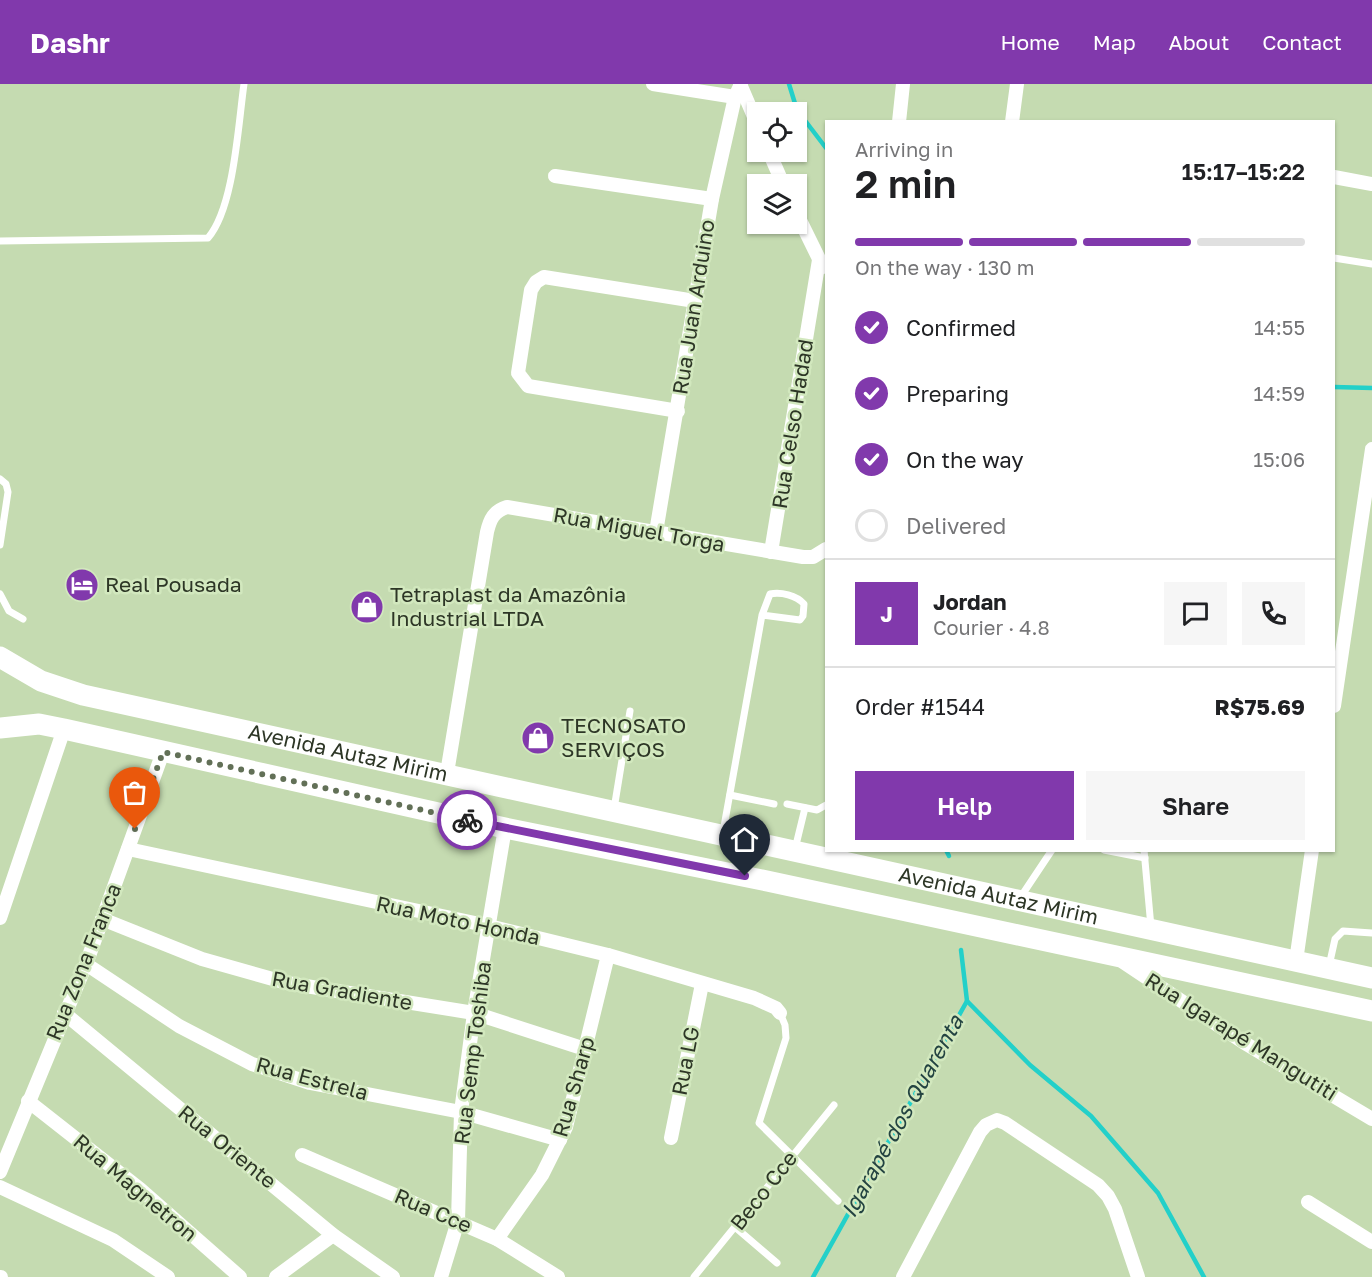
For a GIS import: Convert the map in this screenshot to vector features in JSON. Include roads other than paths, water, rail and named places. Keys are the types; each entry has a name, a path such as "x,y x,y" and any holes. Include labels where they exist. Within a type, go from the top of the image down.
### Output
{"main road":[{"name":"Avenida Autaz Mirim","path":"0,657 40,681 82,695 447,773 1372,978"},
{"name":"Avenida Autaz Mirim","path":"0,728 39,724 64,729 505,828 767,881 1372,1011"},
{"path":"767,881 774,846"}],"street":[{"path":"653,84 739,88 747,104"},
{"path":"899,120 903,84"},
{"path":"1014,120 1017,84"},
{"name":"Rua Juan Arduino","path":"656,532 712,199 739,88"},
{"path":"555,176 712,199"},
{"path":"1335,177 1372,184"},
{"path":"807,234 823,266"},
{"name":"Rua Celso Hadad","path":"771,552 823,266"},
{"path":"678,411 528,386 518,373 531,290 536,282 544,277 695,301"},
{"path":"1335,699 1372,449"},
{"name":"Rua Miguel Torga","path":"447,773 489,524 493,515 507,507 771,552 813,557 825,550"},
{"path":"0,918 64,729"},
{"name":"Rua Zona Franca","path":"0,1172 86,964 163,752"},
{"name":"Rua Semp Toshiba","path":"441,1277 458,1221 461,1112 474,1013 505,828"},
{"name":"Rua Moto Honda","path":"128,849 489,926 608,955 754,998 776,1008 780,1013"},
{"path":"1296,961 1312,852"},
{"name":"Rua Gradiente","path":"102,919 202,959 287,983 474,1013 585,1049"},
{"name":"Rua Igarapé Mangutiti","path":"1111,954 1243,1042 1372,1119"},
{"name":"Rua Sharp","path":"497,1239 542,1175 560,1140 572,1107 608,955"},
{"name":"Rua Estrela","path":"86,964 179,1026 252,1064 310,1083 461,1112 560,1140"},
{"name":"Rua LG","path":"671,1138 702,984"},
{"name":"Rua Oriente","path":"64,1013 333,1235 393,1277"},
{"name":"Rua Magnetron","path":"28,1101 140,1189 240,1277"},
{"path":"903,1277 980,1132 992,1121 1005,1123 1098,1185 1115,1209 1138,1277"},
{"name":"Rua Cce","path":"302,1155 497,1239 558,1277"},
{"path":"0,1187 113,1240 168,1277"},
{"path":"1308,1202 1372,1242"},
{"path":"276,1277 333,1235"}],"lane":[{"path":"0,241 207,238 217,227 225,207 244,84"},
{"path":"1335,258 1372,264"},
{"path":"0,479 6,484 8,492 0,545"},
{"path":"0,594 9,611 23,619"},
{"path":"723,834 762,615 770,594 799,598 804,604 803,616 795,621 762,615"},
{"path":"614,810 630,711"},
{"path":"730,795 774,804"},
{"path":"787,804 817,810 825,806"},
{"path":"795,850 805,808"},
{"path":"1018,900 1051,852"},
{"path":"1124,852 1145,854 1151,929"},
{"path":"1329,968 1335,939 1343,931 1372,933"},
{"path":"780,1013 785,1025 786,1038 759,1123 764,1131 792,1153 838,1201"},
{"name":"Beco Cce","path":"694,1277 792,1153 834,1105"},
{"path":"735,1227 777,1263"}],"waterway":[{"name":"Igarapé dos Quarenta","path":"789,84 797,110 825,147"},
{"path":"1335,387 1372,388"},
{"name":"Igarapé dos Quarenta","path":"947,852 949,856"},
{"name":"Igarapé dos Quarenta","path":"813,1277 967,1001 961,950"},
{"path":"967,1001 1030,1065 1091,1116 1158,1193 1204,1277"}],"place":[{"name":"Real Pousada","path":"82,585"},
{"name":"Tetraplast da Amazônia Industrial LTDA","path":"367,607"},
{"name":"TECNOSATO SERVIÇOS","path":"538,738"}]}
